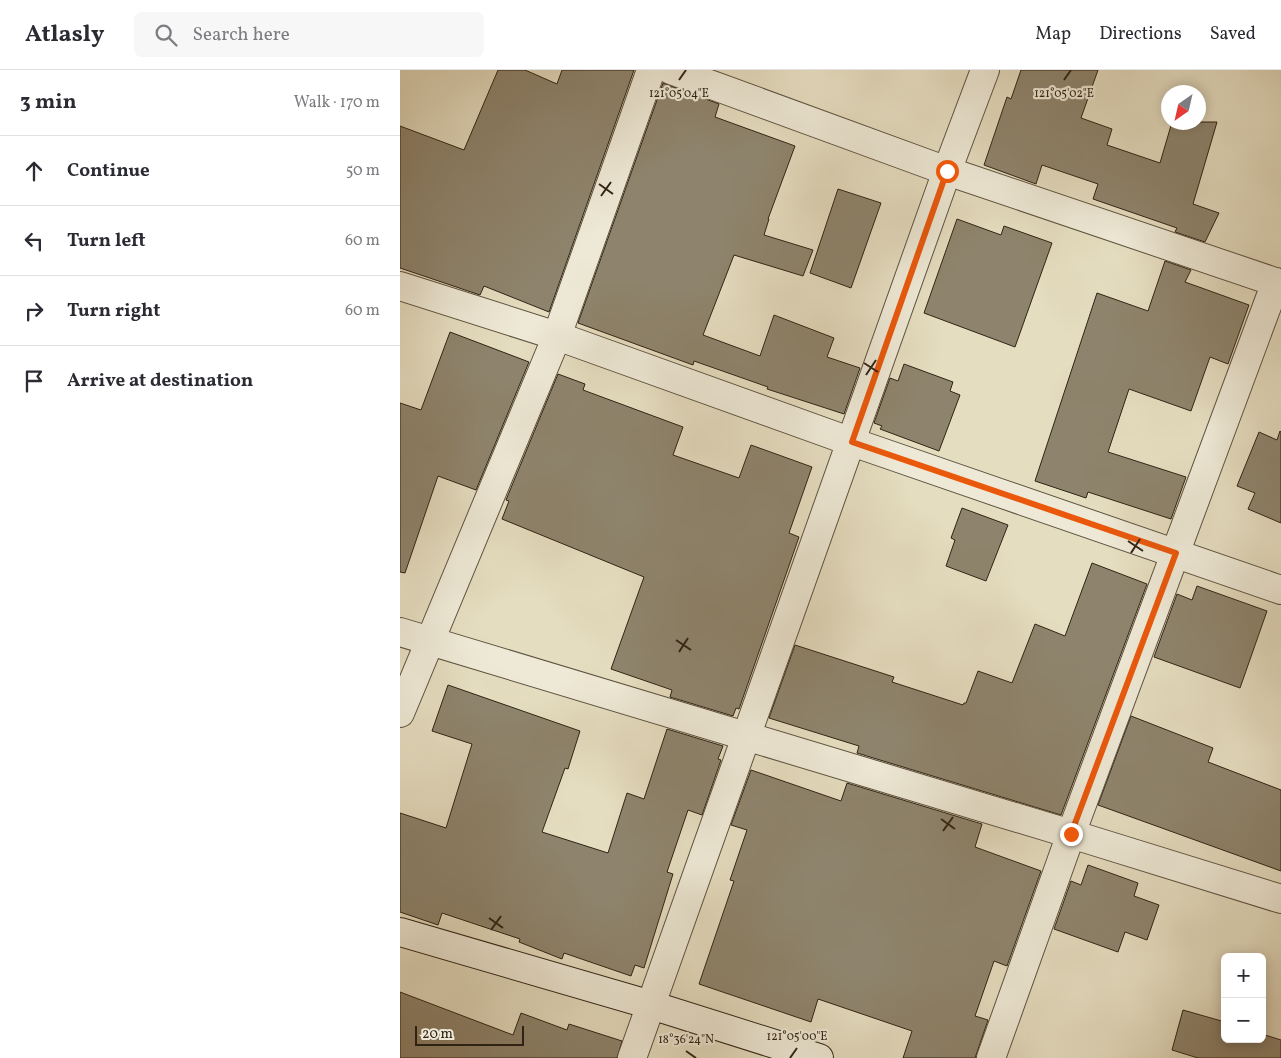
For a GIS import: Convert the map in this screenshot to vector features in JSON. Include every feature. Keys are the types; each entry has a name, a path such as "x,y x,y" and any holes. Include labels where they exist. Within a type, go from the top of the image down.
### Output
{"street":[{"path":"400,713 557,336 651,70"},
{"path":"671,70 947,171 1278,283 1071,834 991,1058"},
{"path":"632,1058 947,171 985,70"},
{"path":"400,286 557,336 852,442 1281,590"},
{"path":"400,632 1281,899"},
{"path":"400,932 651,1005 818,1058"}],"building":[{"path":"498,70 525,70 557,84 562,70 634,70 549,312 484,286 480,295 400,268 400,126 464,150"},
{"path":"1021,70 1098,70 1081,118 1112,129 1107,145 1160,163 1170,130 1206,130 1206,122 1217,122 1193,204 1219,213 1205,242 1175,232 1177,228 1093,199 1098,184 1042,165 1036,184 984,165 1007,97 1011,99"},
{"path":"663,83 719,104 715,117 795,146 764,235 813,250 803,276 734,255 703,335 760,356 774,315 834,338 827,357 860,368 844,414 767,389 768,387 694,361 693,365 578,323"},
{"path":"838,189 881,203 851,288 810,273"},
{"path":"957,219 1001,235 1004,226 1052,243 1015,347 924,313"},
{"path":"1165,261 1191,270 1185,282 1249,305 1228,364 1210,357 1191,411 1129,389 1108,452 1186,477 1171,519 1088,492 1086,498 1035,481 1097,293 1148,311"},
{"path":"450,332 529,362 476,490 438,476 405,573 400,572 400,403 421,410"},
{"path":"904,364 953,382 950,391 960,395 939,451 880,429 882,426 874,423 890,378 898,381"},
{"path":"558,374 585,384 583,390 683,427 673,455 739,478 751,445 812,467 789,533 799,537 739,709 736,708 733,716 670,697 672,690 611,669 644,577 502,519 509,501 506,500"},
{"path":"1280,431 1281,523 1248,509 1255,493 1237,486 1259,432 1277,440"},
{"path":"962,508 1008,525 986,581 946,566 955,540 951,538"},
{"path":"1092,563 1147,584 1061,815 857,753 859,746 769,718 795,645 894,677 892,682 963,705 966,703 978,671 1012,683 1035,624 1065,636"},
{"path":"1197,586 1267,611 1240,688 1154,657 1177,594 1192,600"},
{"path":"448,685 580,731 568,769 565,768 542,832 608,853 627,793 644,799 667,729 723,746 718,759 721,760 702,815 688,810 667,872 673,874 644,968 635,965 631,976 564,953 562,959 519,942 520,939 442,913 438,925 400,912 400,813 446,828 472,744 432,731"},
{"path":"1131,716 1213,748 1208,762 1281,790 1281,871 1098,805"},
{"path":"751,770 841,801 847,783 982,824 975,847 1041,871 1007,966 994,961 975,1016 988,1020 975,1058 903,1058 912,1031 818,999 811,1022 699,984 734,881 730,880 747,830 731,825"},
{"path":"1088,865 1138,883 1134,896 1159,905 1147,940 1125,932 1118,952 1054,929 1071,881 1081,885"},
{"path":"400,992 513,1035 521,1013 567,1030 569,1024 622,1041 617,1058 400,1058"},
{"path":"1183,1010 1221,1021 1221,1043 1266,1043 1266,1035 1281,1040 1281,1058 1198,1058 1172,1050"}],"route":[{"path":"947,171 852,442 1176,553 1071,834"}]}
